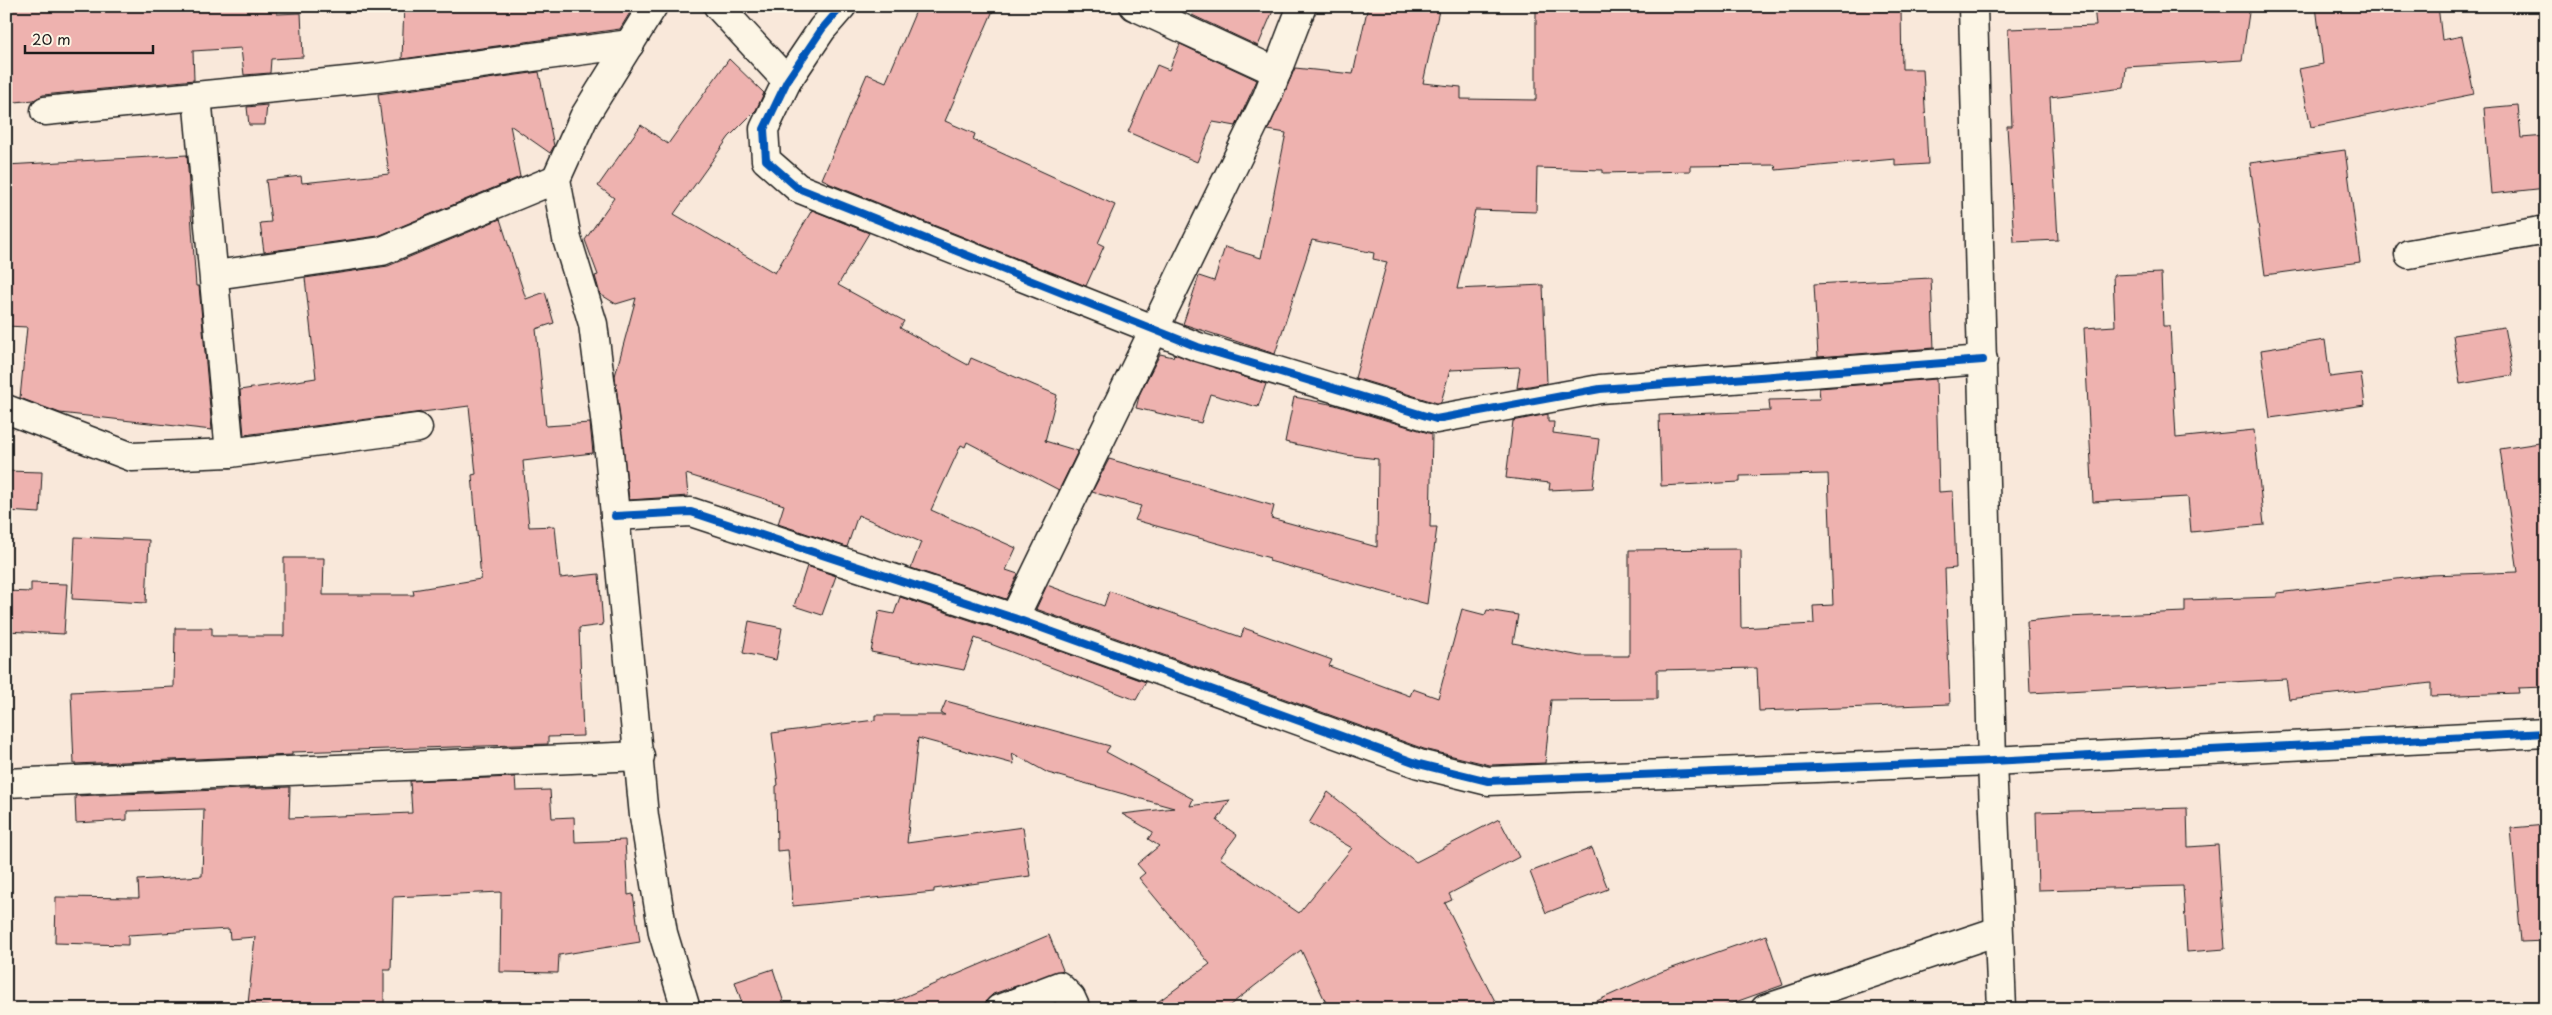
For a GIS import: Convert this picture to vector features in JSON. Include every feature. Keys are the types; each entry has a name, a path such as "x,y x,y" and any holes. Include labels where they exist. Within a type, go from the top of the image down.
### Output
{"street":[{"path":"653,6 584,117 556,178 567,239 593,324 640,756 644,816 663,933 686,1009"},
{"path":"718,6 787,81"},
{"path":"842,6 822,28 787,81 764,129 766,160 798,188 1198,347 1436,419 1600,389 1983,360"},
{"path":"1134,6 1277,72"},
{"path":"1014,618 1267,97 1302,6"},
{"path":"1973,6 1992,761 2002,1009"},
{"path":"45,111 376,78 630,44"},
{"path":"197,96 230,453"},
{"path":"215,275 382,251 556,178"},
{"path":"2409,254 2546,230"},
{"path":"6,409 132,457 230,453 418,428"},
{"path":"615,516 691,512 1014,618 1419,764 1488,782 1992,761 2546,733"},
{"path":"6,782 640,756"},
{"path":"1765,1009 1998,931"},
{"path":"999,1009 1059,986 1071,998 1076,1009"}],"building":[{"path":"6,6 277,6 277,14 301,13 303,57 271,59 270,73 244,75 241,48 193,51 194,80 43,95 34,100 6,103"},
{"path":"404,6 634,6 620,29 402,59"},
{"path":"918,6 995,6 945,121 975,134 973,140 1115,205 1098,243 1104,246 1086,286 822,179 867,74 886,82"},
{"path":"1196,6 1275,6 1258,46 1192,15"},
{"path":"1368,6 1440,6 1423,83 1461,87 1461,99 1536,100 1536,6 1878,6 1879,11 1901,10 1902,69 1923,69 1928,164 1895,166 1895,159 1776,170 1775,165 1690,166 1690,171 1603,173 1603,170 1537,168 1536,212 1475,210 1457,289 1543,285 1547,383 1517,388 1520,367 1450,370 1441,402 1437,403 1355,378 1387,262 1373,259 1374,253 1312,240 1275,354 1183,324 1199,276 1214,281 1225,247 1261,258 1286,133 1268,130 1295,68 1353,74"},
{"path":"2094,6 2250,6 2242,60 2126,67 2124,88 2050,97 2058,240 2014,242 2007,126 2012,126 2008,29 2096,26"},
{"path":"2316,6 2438,6 2442,40 2462,36 2474,94 2311,127 2299,69 2323,64"},
{"path":"1180,44 1257,80 1236,126 1213,122 1197,162 1128,132 1157,65 1169,70"},
{"path":"729,59 764,93 756,110 729,137 674,214 775,273 812,210 869,233 838,285 904,321 900,328 968,365 971,358 1057,395 1045,441 1078,451 1059,490 967,442 965,447 961,445 931,510 1016,548 1006,570 1018,574 1006,599 911,568 921,542 858,515 847,547 778,524 784,505 686,474 688,496 629,500 615,376 636,298 616,304 600,294 595,276 598,275 585,240 614,198 598,186 641,125 668,144"},
{"path":"539,72 554,146 550,153 510,125 520,177 378,236 264,252 260,223 271,222 266,180 301,176 302,183 389,174 378,94"},
{"path":"267,105 265,125 249,125 247,107"},
{"path":"2518,105 2521,138 2546,136 2546,188 2491,194 2484,108"},
{"path":"2345,150 2360,262 2265,275 2250,163"},
{"path":"187,155 196,286 199,286 212,430 60,413 20,398 27,327 6,326 6,165"},
{"path":"500,219 526,299 545,292 554,323 536,329 546,426 590,423 593,453 523,461 529,527 555,526 560,578 599,574 603,625 579,628 583,736 548,737 548,744 292,752 292,755 74,764 71,692 174,687 175,628 212,628 212,636 284,636 284,558 324,558 323,595 414,595 413,590 481,579 472,475 476,474 469,406 244,435 240,390 316,378 305,278 388,266"},
{"path":"2161,273 2163,326 2170,326 2176,438 2254,430 2264,525 2191,532 2188,497 2093,502 2084,328 2115,326 2113,275"},
{"path":"1931,278 1934,348 1818,357 1814,284"},
{"path":"2504,327 2513,375 2460,384 2453,335"},
{"path":"2325,340 2330,377 2361,373 2365,405 2270,418 2261,350"},
{"path":"1160,354 1173,357 1174,354 1266,384 1258,407 1210,394 1201,423 1136,408 1140,393"},
{"path":"1936,379 1939,492 1953,491 1956,568 1945,569 1950,704 1759,711 1757,668 1657,670 1657,699 1551,700 1545,763 1490,765 1424,749 1036,609 1047,585 1104,606 1109,591 1241,637 1244,628 1332,660 1329,666 1410,696 1413,689 1438,698 1462,609 1485,615 1487,610 1518,615 1513,643 1580,656 1629,656 1629,550 1740,549 1741,628 1814,624 1813,606 1833,605 1828,474 1740,476 1740,482 1661,486 1659,415 1770,411 1769,400 1820,399 1819,388"},
{"path":"1294,397 1335,405 1432,434 1430,527 1437,527 1427,604 1269,561 1270,558 1135,520 1141,506 1092,492 1109,459 1274,506 1271,518 1377,547 1378,459 1346,455 1285,442"},
{"path":"1548,414 1548,422 1554,422 1553,433 1599,439 1593,488 1549,490 1550,483 1506,478 1513,421"},
{"path":"2546,442 2546,687 2518,688 2519,693 2431,696 2431,683 2289,699 2286,679 2030,693 2027,621 2066,617 2185,612 2185,600 2277,597 2277,593 2431,575 2518,572 2500,449"},
{"path":"6,471 42,472 40,513 6,511"},
{"path":"75,537 149,540 146,603 72,599"},
{"path":"807,566 836,576 822,615 794,606"},
{"path":"31,583 67,584 64,634 6,631 6,591 31,592"},
{"path":"900,597 1009,633 1146,682 1136,700 975,638 964,670 871,652 879,611 894,614"},
{"path":"749,621 782,628 776,660 743,653"},
{"path":"946,701 1110,746 1106,752 1193,799 1190,806 1230,800 1217,821 1237,835 1220,858 1299,913 1352,848 1309,823 1328,792 1416,862 1499,819 1519,857 1449,894 1452,900 1445,903 1499,1009 1329,1009 1301,950 1225,1009 1148,1009 1210,964 1139,878 1145,873 1137,864 1159,846 1148,839 1153,832 1122,814 1174,808 1048,773 1012,753 1014,764 918,738 907,843 1023,827 1030,876 934,889 934,892 793,906 788,850 777,851 776,786 778,785 772,733 875,720 875,715 945,715 941,713"},
{"path":"515,777 516,791 550,790 552,818 574,817 575,842 625,840 628,895 633,894 640,942 559,955 558,973 500,972 501,892 393,897 391,970 384,970 384,1009 291,1009 248,1004 255,937 230,939 229,929 128,935 128,945 55,943 56,897 139,898 138,880 202,876 204,809 127,811 127,820 76,823 75,796 290,787 289,818 412,813 410,781"},
{"path":"2187,808 2188,847 2218,845 2225,949 2187,952 2183,886 2038,890 2036,812"},
{"path":"2546,825 2546,941 2521,942 2511,828"},
{"path":"1592,848 1608,889 1546,913 1530,872"},
{"path":"1049,935 1063,970 993,994 987,1000 984,1009 876,1009"},
{"path":"1766,935 1783,985 1716,1009 1579,1009 1661,972"},
{"path":"773,969 786,1009 744,1009 735,982"}],"cycle path":[{"path":"842,6 822,29 787,81 764,129 766,160 798,188 1198,347 1436,419 1600,389 1983,360"},
{"path":"615,516 691,512 1014,618 1419,764 1488,781 1992,761 2546,733"}]}
